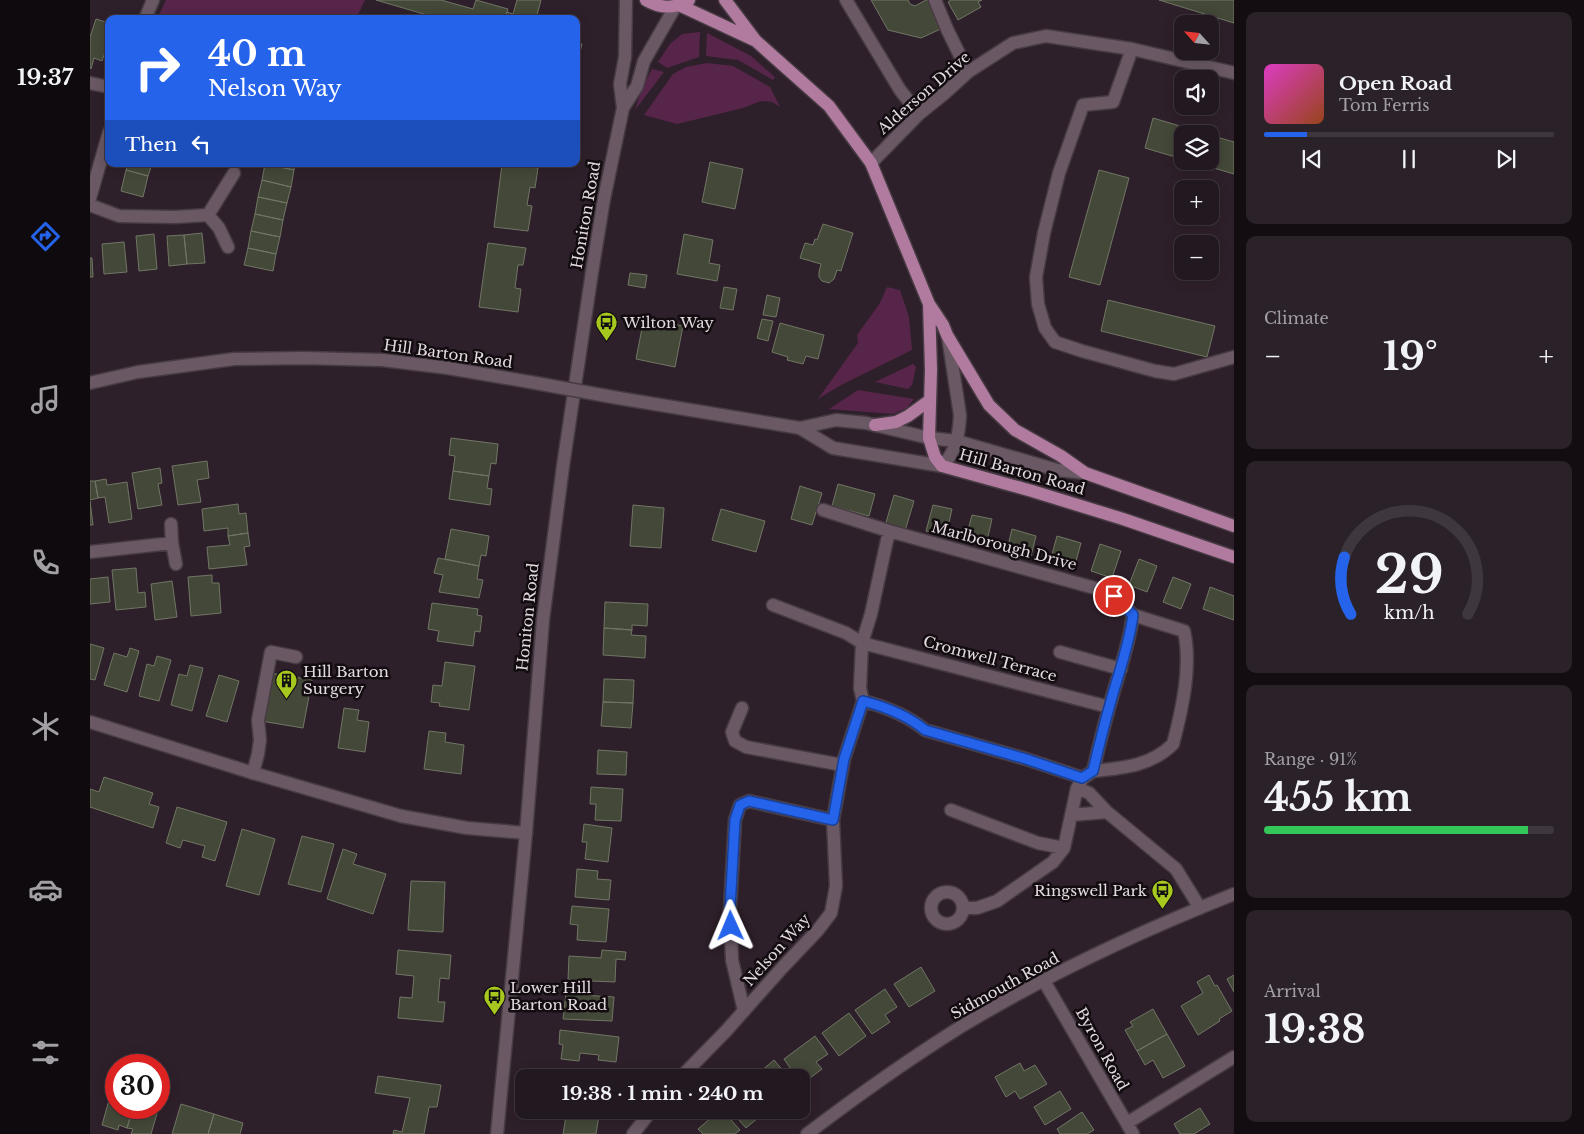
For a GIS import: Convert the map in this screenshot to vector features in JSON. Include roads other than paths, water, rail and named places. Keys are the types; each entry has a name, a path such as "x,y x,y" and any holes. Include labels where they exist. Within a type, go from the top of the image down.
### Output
{"main road":[{"path":"646,0 655,5 665,7 681,4 756,42"},
{"path":"725,0 756,42 829,106 871,163 929,304 989,405 1015,430 1062,456 1085,473"},
{"path":"929,304 931,370 929,438 936,457 942,466"},
{"path":"875,425 896,422 930,400"},
{"name":"Hill Barton Road","path":"942,466 1114,516 1234,557"},
{"name":"Hill Barton Road","path":"1085,473 1234,526"}],"street":[{"path":"147,15 153,0"},
{"name":"Honiton Road","path":"497,1134 526,833 543,620 563,466 604,199 623,108 620,84 625,57 626,0"},
{"path":"846,0 900,90 919,114"},
{"path":"935,0 968,72"},
{"name":"Honiton Road","path":"623,108 637,86 644,61 681,4"},
{"name":"Alderson Drive","path":"871,163 919,114 968,72 1013,43 1046,36 1132,49 1234,73"},
{"path":"1132,49 1113,102 1083,105 1059,173 1044,233 1036,276 1038,304 1045,328 1056,342 1091,354 1155,371 1174,374 1234,357"},
{"path":"90,83 105,86"},
{"path":"90,198 105,146"},
{"path":"208,215 234,174"},
{"path":"90,205 118,216 175,217 208,215"},
{"path":"208,215 219,228 228,247"},
{"path":"942,466 954,451 960,415 947,335"},
{"name":"Hill Barton Road","path":"90,383 138,372 234,359 382,360 448,368 800,428 833,448 942,466"},
{"name":"Hill Barton Road","path":"800,428 836,420 866,423 929,438 956,441 1057,470 1085,473"},
{"name":"Marlborough Drive","path":"823,510 889,531 1102,590 1114,596 1133,615 1184,631 1186,665 1182,700 1173,744 1152,760 1084,779"},
{"path":"171,524 176,564"},
{"path":"889,531 871,614 862,643 860,688 863,701 905,716 925,730 1026,759 1084,779"},
{"path":"90,552 172,543"},
{"name":"Cromwell Terrace","path":"772,605 846,633 862,643 1109,707"},
{"path":"964,908 977,908 997,901 1053,862 1064,848 1071,815 1121,668 1133,615"},
{"path":"254,773 260,740 258,720 271,652 296,657"},
{"path":"1060,652 1121,668"},
{"name":"Nelson Way","path":"689,1069 818,930 830,913 836,886 833,820 842,765 863,701"},
{"path":"742,708 732,732 735,741 746,746 842,765"},
{"path":"90,722 401,816 467,828 526,833"},
{"path":"1084,779 1089,793 1107,812 1176,868 1200,908"},
{"name":"Nelson Way","path":"744,1011 732,960 730,908 735,820 740,805 749,801 833,820"},
{"path":"951,810 1038,843 1064,848"},
{"path":"1071,815 1107,812"},
{"name":"Sidmouth Road","path":"807,1134 854,1099 962,1026 1044,981 1140,934 1234,894"},
{"name":"Byron Road","path":"1044,981 1130,1129"},
{"path":"1130,1129 1234,1057"},
{"path":"633,1134 645,1119"}],"place":[{"name":"Wilton Way","path":"607,342"},
{"name":"Hill Barton Surgery","path":"287,700"},
{"name":"Ringswell Park","path":"1163,910"},
{"name":"Lower Hill Barton Road","path":"494,1016"}]}
